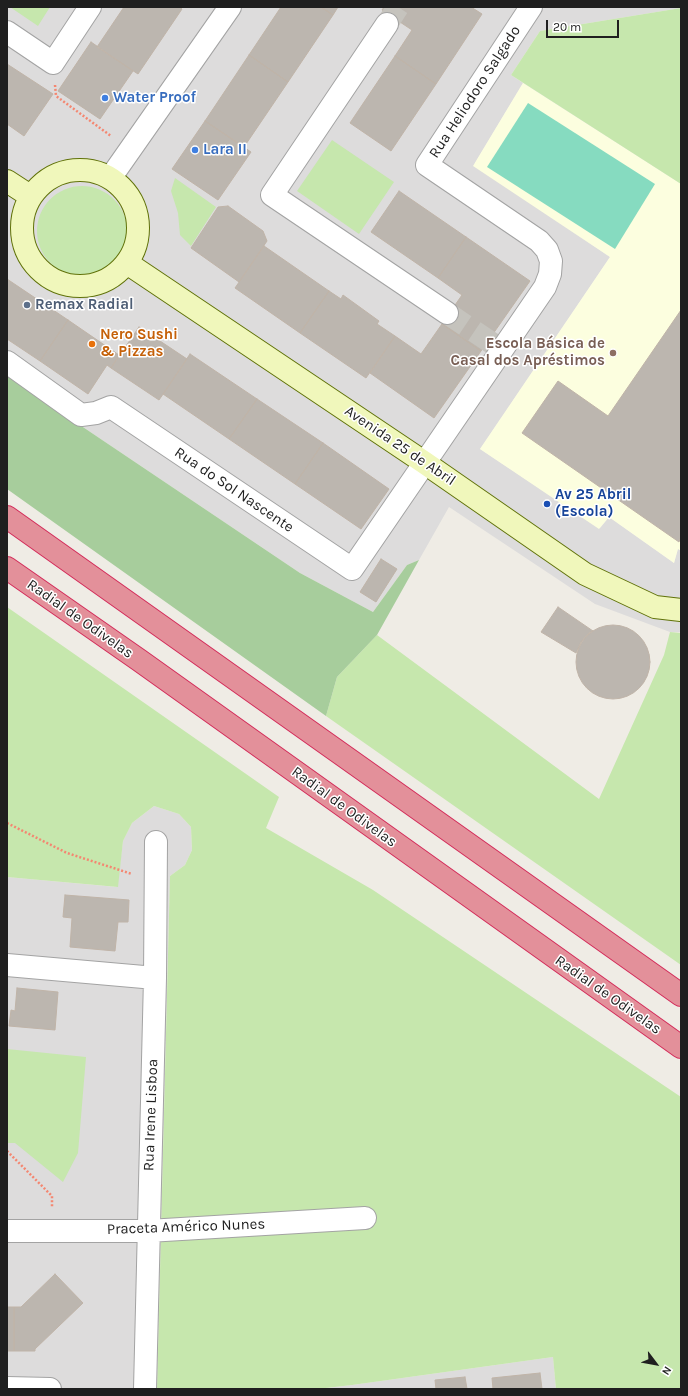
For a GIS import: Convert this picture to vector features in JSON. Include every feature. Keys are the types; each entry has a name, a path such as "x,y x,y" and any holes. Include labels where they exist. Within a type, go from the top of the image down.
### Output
{"highway":[{"path":"7,517 681,995"},
{"name":"Radial de Odivelas","path":"7,568 139,660 681,1047"}],"street":[{"path":"7,32 53,63 90,7"},
{"path":"111,177 230,7"},
{"name":"Rua Heliodoro Salgado","path":"425,463 545,287 550,274 551,261 547,250 539,241 427,165 531,7"},
{"path":"387,24 272,195 447,313"},
{"path":"89,169 111,177 123,188 133,201 138,217 138,233 135,249 127,263 110,278 89,286 67,285 46,277 30,260 22,240 22,217 30,196 46,180 66,170 89,169"},
{"path":"7,181 30,196"},
{"name":"Avenida 25 de Abril","path":"127,263 425,463 585,574 655,608 681,610"},
{"name":"Rua do Sol Nascente","path":"7,362 81,415 96,413 111,407 352,569 425,463"},
{"name":"Rua Irene Lisboa","path":"145,1389 155,978 156,842"},
{"path":"7,965 155,978"},
{"name":"Praceta Américo Nunes","path":"7,1231 148,1231 365,1218"},
{"path":"7,1388 50,1389"}],"path":[{"path":"53,63 56,96 130,150"},
{"path":"7,823 67,853 156,882"},
{"path":"7,1152 52,1196 52,1231"}],"shaded area":[{"path":"7,7 681,7 540,31 511,75 523,83 475,163 610,257 480,449 600,528 609,517 674,563 678,548 681,551 681,632 670,632 595,604 449,507 419,560 407,565 373,612 300,573 7,376"},
{"name":"Escola Básica de Casal dos Apréstimos","path":"523,83 681,184 681,551 678,549 674,563 609,517 599,529 480,449 610,257 473,166"},
{"path":"154,806 179,814 191,827 192,850 185,865 170,876 157,1389 7,1389 7,877 117,887 123,841 132,823"},
{"path":"553,1357 556,1389 317,1389 352,1385"}],"green space":[{"path":"10,7 50,7 38,26"},
{"path":"681,8 681,184 511,75 540,31"},
{"path":"528,103 655,184 615,249 487,167"},
{"path":"332,140 394,182 359,234 297,191"},
{"path":"175,178 216,207 191,246 180,235 178,213 171,191"},
{"path":"82,186 99,190 114,199 123,214 127,231 123,248 114,263 99,272 82,276 65,272 50,263 41,248 37,231 41,214 50,199 65,190"},
{"path":"7,376 300,573 373,612 407,565 419,560 377,635 337,677 326,716 7,489"},
{"path":"7,607 279,797 266,828 373,890 681,1097 681,1389 556,1389 553,1357 317,1389 157,1389 170,876 185,865 192,850 191,827 179,814 154,806 132,823 123,841 118,887 7,877"},
{"path":"670,632 681,633 681,965 326,716 337,677 377,635 599,799 664,655"},
{"path":"7,1049 86,1057 78,1153 63,1182 15,1143 7,1143"}],"building":[{"path":"124,7 180,7 182,9 138,74 97,47"},
{"path":"281,7 321,7 333,15 288,82 249,55"},
{"path":"321,7 338,7 333,15"},
{"path":"384,7 471,7 482,14 436,84 395,56 412,30 382,10"},
{"path":"91,42 133,71 100,119 58,91"},
{"path":"249,55 288,82 244,147 205,121"},
{"path":"395,56 436,84 391,151 350,123"},
{"path":"7,64 53,94 24,136 7,124"},
{"path":"205,121 251,152 218,200 172,169"},
{"path":"399,191 466,237 438,278 371,232"},
{"path":"228,206 263,231 267,241 239,282 191,248 218,207"},
{"path":"466,237 530,281 481,351 442,324 462,295 438,278"},
{"path":"264,246 329,291 300,333 235,288"},
{"path":"7,279 68,320 40,361 7,339"},
{"path":"329,291 341,299 343,295 379,321 377,324 395,336 366,378 300,333"},
{"path":"681,310 681,536 679,542 522,433 558,381 608,416"},
{"path":"68,320 119,355 111,368 107,365 88,394 40,361"},
{"path":"442,324 481,351 434,418 370,373 395,336 421,354"},
{"path":"139,327 187,359 159,400 111,368"},
{"path":"190,354 257,399 229,439 163,394"},
{"path":"257,399 323,443 295,484 229,439"},
{"path":"323,443 389,489 361,529 295,484"},
{"path":"381,559 397,569 376,602 360,592"},
{"path":"558,607 593,631 589,633 581,642 576,653 541,632"},
{"path":"606,625 620,625 634,631 644,641 650,655 650,669 644,683 634,693 620,699 606,699 592,693 582,683 576,669 576,655 582,641 592,631"},
{"path":"65,895 129,900 128,922 118,922 115,951 70,947 72,918 63,917"},
{"path":"17,988 58,992 55,1030 9,1026 11,1010 15,1011"},
{"path":"55,1274 83,1303 35,1349 35,1351 14,1351 14,1307 21,1307"},
{"path":"7,1307 14,1307 14,1351 7,1351"},
{"path":"540,1373 542,1389 493,1389 492,1378"},
{"path":"465,1377 467,1389 436,1389 435,1380"}],"tunnel":[{"path":"387,24 398,7"},
{"path":"447,313 502,350"}],"place":[{"name":"Water Proof","path":"105,98"},
{"name":"Lara II","path":"195,150"},
{"name":"Remax Radial","path":"27,305"},
{"name":"Nero Sushi & Pizzas","path":"92,344"},
{"name":"Escola Básica de Casal dos Apréstimos","path":"613,353"},
{"name":"Av 25 Abril (Escola)","path":"547,504"}]}
